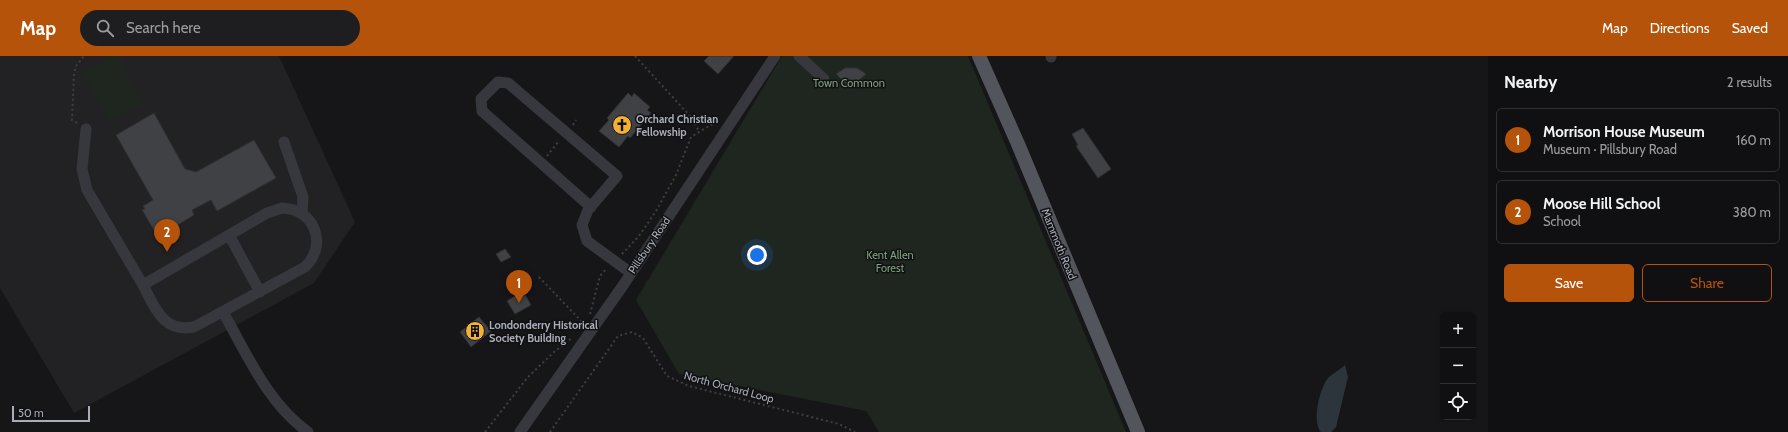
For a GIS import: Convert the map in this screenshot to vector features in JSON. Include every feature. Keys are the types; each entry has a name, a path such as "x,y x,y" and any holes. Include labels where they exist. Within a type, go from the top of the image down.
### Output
{"main road":[{"name":"Mammoth Road","path":"979,56 1018,144 1138,432"}],"street":[{"name":"Pillsbury Road","path":"520,432 588,326 631,272 775,56"},
{"path":"799,56 824,79"},
{"path":"591,207 482,111 481,99 498,82 508,83 617,176 591,207 582,225 587,241 631,272"},
{"path":"86,130 82,169 87,190 143,285 160,317 174,326 184,328 194,327 300,270 313,258 317,247 317,236 313,225 302,214 293,209 277,209 143,285"},
{"path":"284,142 303,197 302,214"},
{"path":"229,235 260,292"},
{"path":"223,312 273,397 290,418 308,432"}],"path":[{"path":"84,56 76,66 74,73 72,120 86,130"},
{"path":"635,56 690,116 699,131"},
{"path":"588,326 600,276 639,236 656,211 676,175 691,137 699,131 718,122 722,116"},
{"path":"541,163 562,137"},
{"path":"539,277 588,326"},
{"path":"579,329 588,326"},
{"name":"North Orchard Loop","path":"550,432 618,336 632,332 643,338 667,376 689,386 839,424 854,432"},
{"path":"485,432 528,377 554,352 572,339 576,334"}],"shaded area":[{"path":"0,56 279,56 355,222 314,283 74,413 0,288"},
{"path":"1345,365 1348,377 1336,427 1331,432 1321,432 1318,427 1317,414 1323,386 1327,379"}],"green space":[{"path":"113,56 120,56 143,105 108,122 83,71"},
{"name":"Kent Allen Forest","path":"782,56 968,56 1126,432 879,432 866,411 679,374 636,300"}],"building":[{"path":"709,56 734,56 718,74 704,61"},
{"path":"845,68 857,68 866,74 850,88 836,74"},
{"name":"Orchard Christian Fellowship","path":"628,93 632,97 634,93 650,107 647,110 651,113 630,138 628,136 619,147 599,131 609,120 607,118"},
{"path":"154,113 185,169 196,172 254,140 276,178 217,211 211,200 192,210 194,215 158,237 142,210 145,209 143,206 153,200 116,135"},
{"path":"1083,128 1111,169 1098,178 1076,146 1078,145 1072,134"},
{"path":"505,249 511,257 501,262 496,254"},
{"path":"523,291 531,305 515,314 507,301"},
{"name":"Londonderry Historical Society Building","path":"479,317 491,331 471,347 460,332"}],"place":[{"name":"Orchard Christian Fellowship","path":"622,125"},
{"name":"Moose Hill School","path":"167,252"},
{"name":"Morrison House Museum","path":"519,303"},
{"name":"Londonderry Historical Society Building","path":"475,331"}],"park label":[{"name":"Town Common","path":"849,83"}]}
